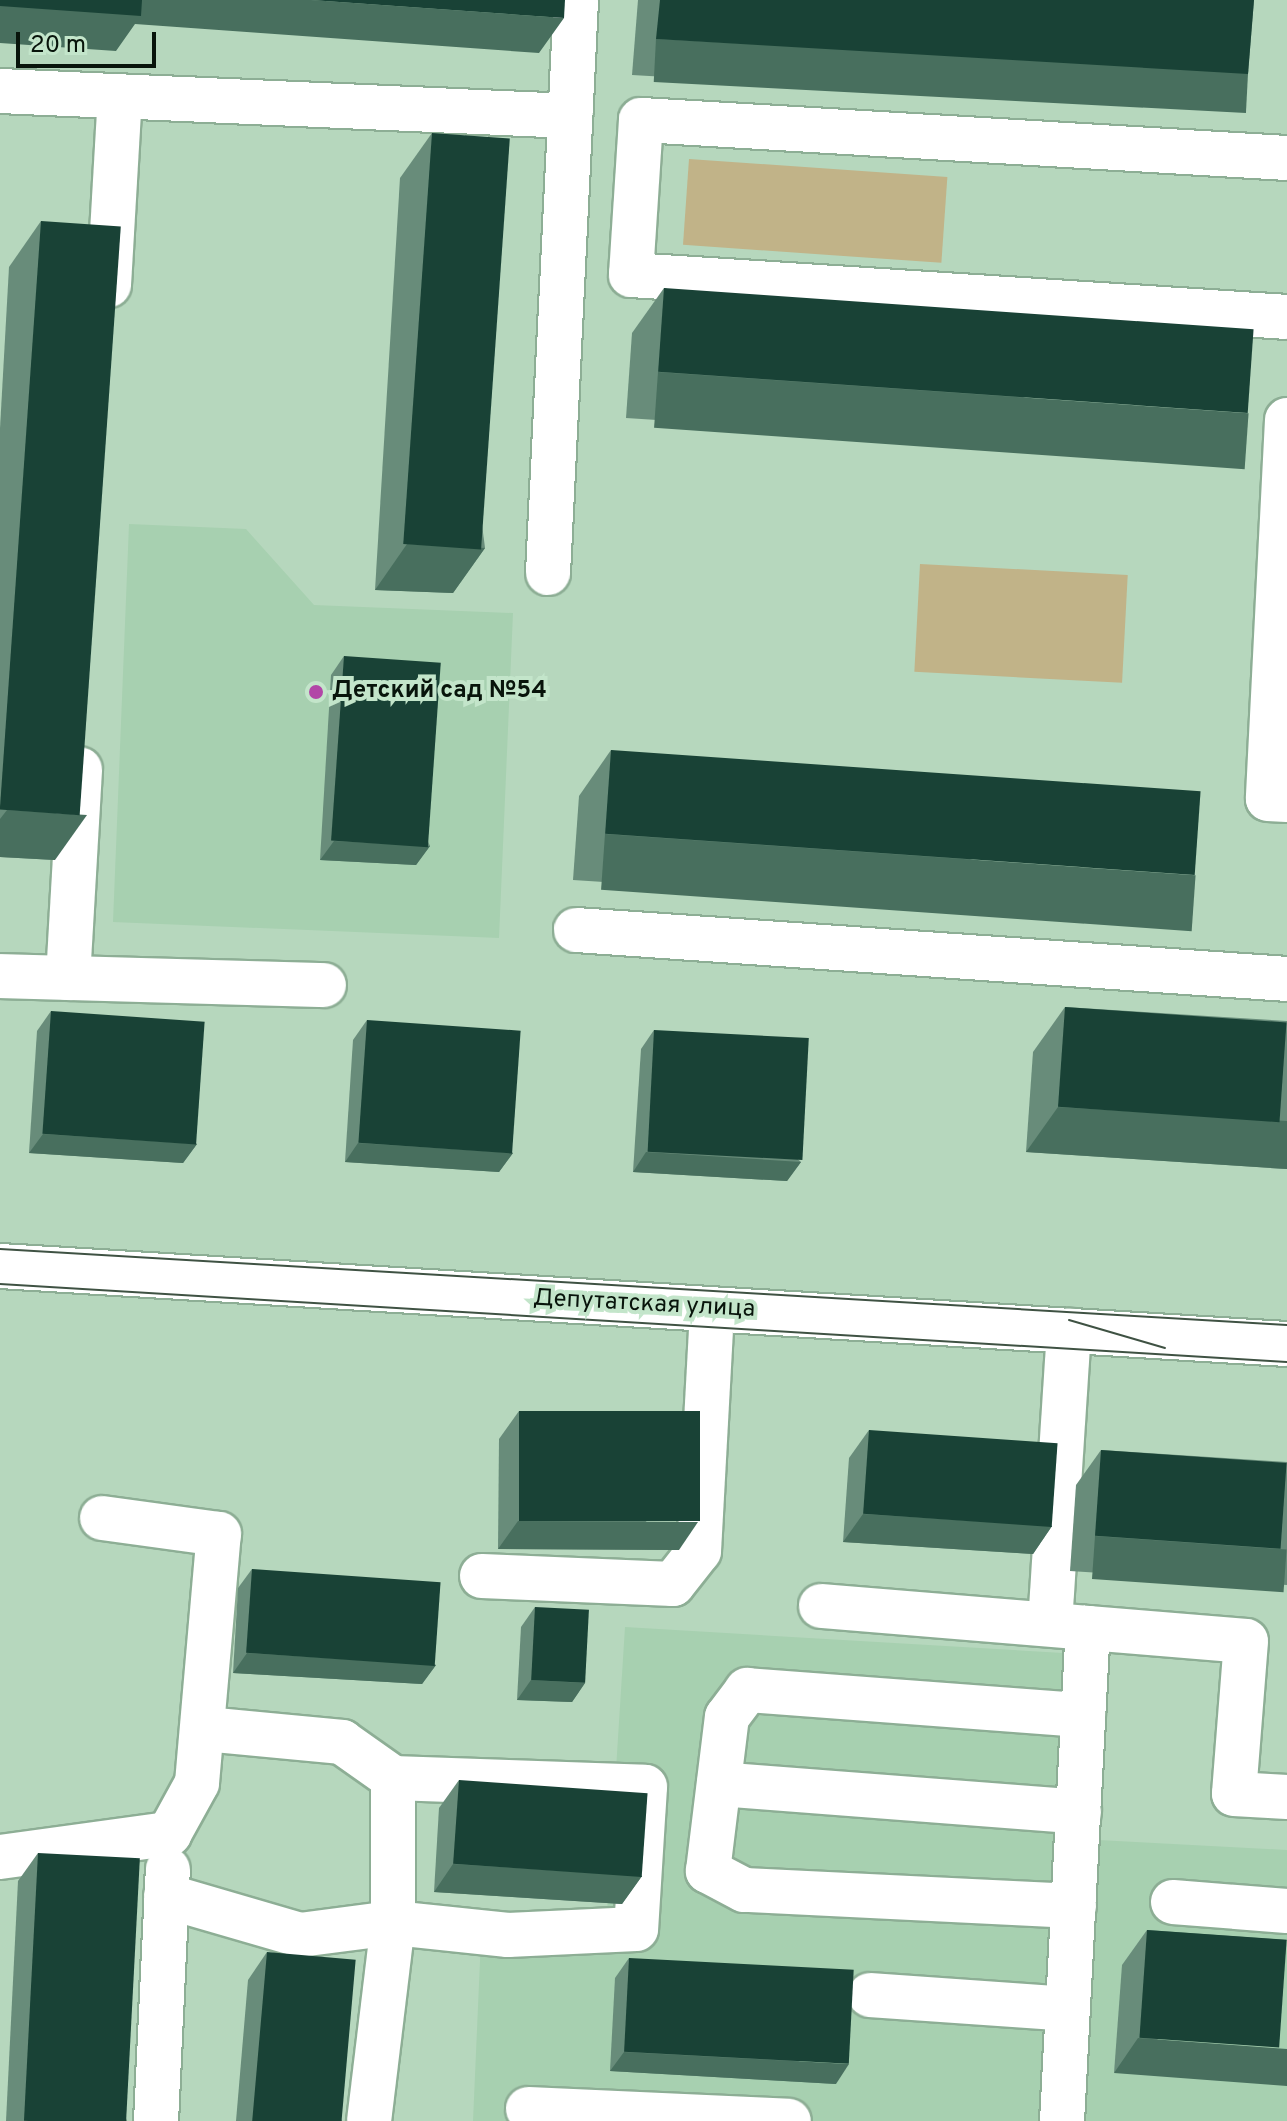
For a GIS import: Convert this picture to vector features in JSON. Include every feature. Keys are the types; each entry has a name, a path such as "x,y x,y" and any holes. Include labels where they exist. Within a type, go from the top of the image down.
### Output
{"main road":[{"path":"548,573 576,0"},
{"path":"0,91 570,116"},
{"path":"106,335 120,96"},
{"path":"1287,158 641,120 631,275 1287,317"},
{"path":"1287,420 1268,799 1287,800"},
{"path":"68,978 83,728"},
{"path":"576,930 1287,979"},
{"path":"0,976 324,985"},
{"name":"Депутатская улица","path":"0,1266 1287,1344"},
{"path":"482,1576 673,1584 699,1551 712,1309"},
{"path":"1062,2121 1083,1715 1069,1626 1069,1331"},
{"path":"102,1518 219,1534 205,1729 197,1783 169,1834 156,2121"},
{"path":"821,1606 1246,1641 1234,1794 1287,1797"},
{"path":"1074,1906 744,1890 708,1871 727,1717 747,1690 1083,1715"},
{"path":"166,1896 300,1935 393,1923 508,1935 636,1929 645,1787 393,1778 342,1742 205,1729"},
{"path":"369,2121 393,1923 393,1778"},
{"path":"719,1784 1079,1812"},
{"path":"0,1857 169,1834"},
{"path":"1173,1902 1287,1911"},
{"path":"870,1995 1068,2009"},
{"path":"528,2109 789,2121"}],"shaded area":[{"path":"689,159 947,177 941,263 683,245"},
{"name":"Детский сад №54","path":"129,524 246,529 314,605 513,613 499,938 113,922"},
{"path":"920,564 1128,575 1122,683 914,672"},
{"path":"625,1627 1097,1655 1098,1840 1287,1850 1287,2121 473,2121 482,1915 607,1912"}],"building":[{"path":"0,0 142,0 141,16 0,6"},
{"path":"311,0 565,0 564,18"},
{"path":"660,0 1254,0 1248,74 656,39"},
{"path":"432,133 510,138 481,549 403,544"},
{"path":"41,221 121,227 80,815 0,810"},
{"path":"664,288 1254,329 1248,413 658,372"},
{"path":"344,656 441,663 428,847 331,841"},
{"path":"611,750 1201,791 1195,875 605,834"},
{"path":"1065,1007 1286,1022 1279,1122 1058,1107"},
{"path":"51,1011 205,1022 196,1144 42,1134"},
{"path":"367,1020 521,1031 512,1153 358,1143"},
{"path":"654,1030 809,1038 802,1160 648,1152"},
{"path":"519,1411 700,1411 700,1521 519,1521"},
{"path":"869,1430 1058,1443 1052,1527 863,1514"},
{"path":"1101,1450 1287,1463 1281,1549 1095,1536"},
{"path":"252,1569 441,1582 435,1666 246,1653"},
{"path":"535,1607 589,1610 585,1683 531,1680"},
{"path":"459,1780 648,1793 642,1877 453,1864"},
{"path":"38,1853 140,1858 126,2121 24,2121"},
{"path":"1147,1930 1287,1940 1279,2048 1139,2038"},
{"path":"267,1952 356,1960 342,2121 252,2121"},
{"path":"629,1958 854,1970 849,2064 624,2052"}],"tram line":[{"path":"0,1249 1287,1325"},
{"path":"0,1284 1287,1362"},
{"path":"1069,1320 1165,1348"}],"place":[{"name":"Детский сад №54","path":"316,692"}]}
